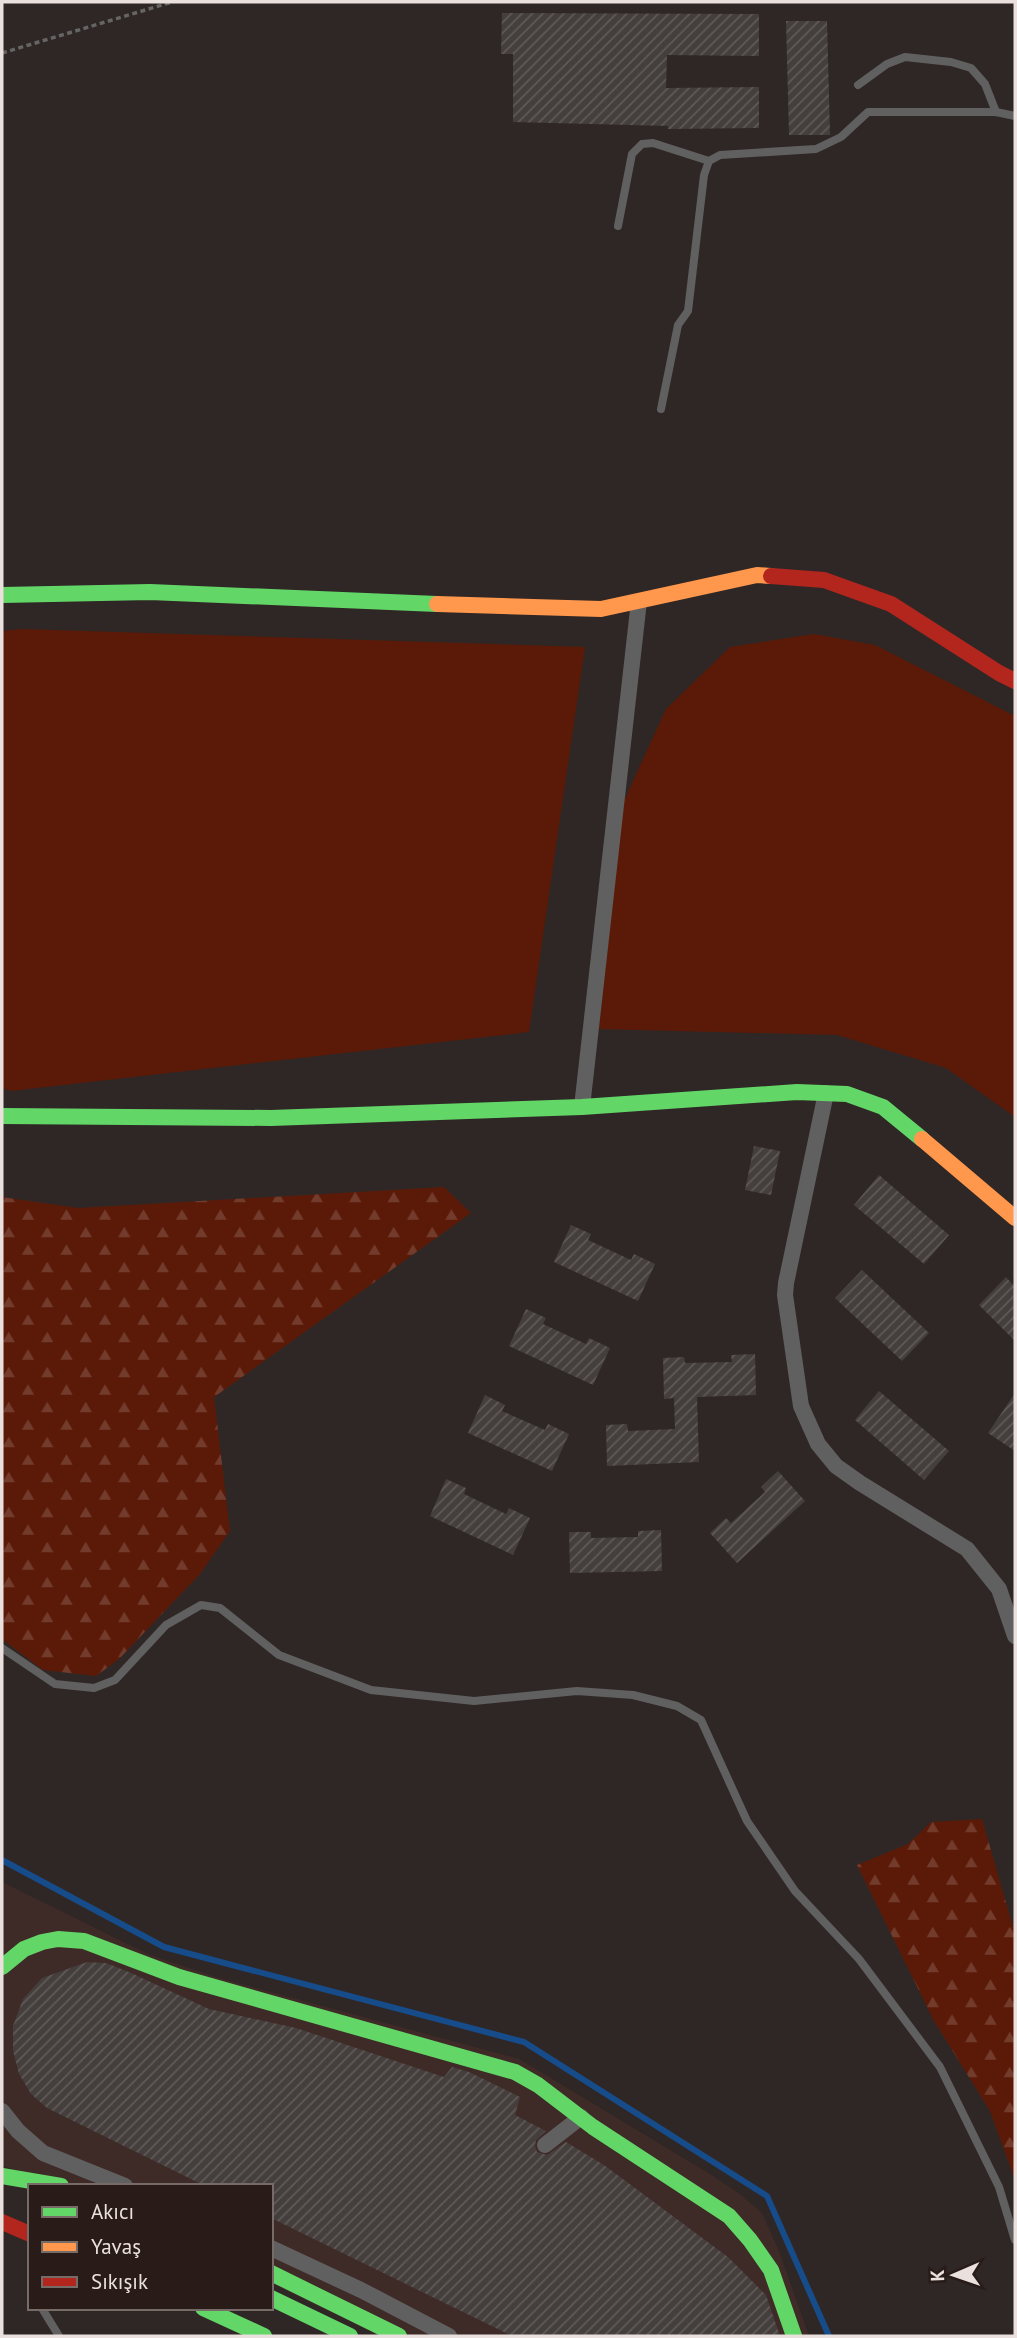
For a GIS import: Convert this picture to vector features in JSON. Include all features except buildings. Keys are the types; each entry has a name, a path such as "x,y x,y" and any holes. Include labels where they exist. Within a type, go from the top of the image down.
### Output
{"main road":[{"path":"2,596 150,592 601,609 757,575 824,580 891,604 1015,681"},
{"path":"2,1116 271,1118 582,1107 797,1092 847,1094 883,1107 1015,1218"},
{"path":"2,1967 24,1949 42,1942 58,1938 84,1941 179,1977 440,2049 515,2073 538,2085 729,2216 771,2270 794,2336"},
{"path":"2,2178 46,2184"},
{"path":"2,2178 28,2190"},
{"path":"2,2222 28,2233"},
{"path":"273,2274 399,2336"},
{"path":"273,2299 350,2336"},
{"path":"207,2310 264,2336"}],"street":[{"path":"582,1107 639,601"},
{"path":"826,1093 785,1295 802,1406 818,1444 836,1466 882,1499 967,1549 999,1589 1015,1636"},
{"path":"2,2111 18,2131 43,2152 120,2184"},
{"path":"545,2145 581,2117"},
{"path":"273,2249 361,2290 449,2336"}],"lane":[{"path":"858,85 887,64 905,57 951,62 971,68 985,84 996,112"},
{"path":"661,409 678,325 688,311 704,175 709,161 720,155 816,149 841,137 868,112 996,112 1015,116"},
{"path":"618,226 632,155 642,144 653,143 709,161"},
{"path":"2,1647 55,1684 94,1688 115,1680 166,1625 201,1605 220,1608 279,1655 371,1690 474,1701 578,1691 633,1695 677,1706 690,1713 701,1720 747,1821 795,1891 859,1959 940,2067 999,2187 1015,2240"},
{"path":"43,2310 59,2336"}],"path":[{"path":"2,53 172,2"}],"shaded area":[{"path":"2,1882 150,1955 219,1978 519,2059 710,2174 762,2213 779,2251 809,2336 380,2336 273,2284 273,2184 50,2184 2,2165"}],"green space":[{"path":"23,629 585,647 529,1032 11,1091 2,1088 2,631"},
{"path":"814,634 875,645 1015,716 1015,1117 946,1068 837,1035 599,1029 623,803 666,709 730,647"},
{"path":"444,1187 471,1213 214,1397 230,1531 200,1574 119,1659 96,1676 43,1670 2,1639 2,1197 78,1208"},
{"path":"982,1819 1015,1934 1015,2180 990,2111 934,2021 857,1865 908,1844 931,1822"}],"waterway":[{"path":"2,1860 164,1947 524,2042 767,2196 829,2336"}],"traffic: fast":[{"path":"2,595 150,592 437,604"},
{"path":"2,1116 271,1118 582,1107 797,1092 847,1094 883,1107 922,1139"},
{"path":"2,1967 24,1949 42,1942 58,1939 84,1941 179,1977 515,2072 729,2216 771,2270 794,2336"},
{"path":"2,2176 49,2184"},
{"path":"273,2274 399,2336"},
{"path":"273,2299 350,2336"},
{"path":"207,2310 264,2336"}],"traffic: slow":[{"path":"437,604 601,609 757,575 771,576"},
{"path":"922,1139 1015,1218"}],"traffic: jam":[{"path":"771,576 824,580 891,604 1015,681"},
{"path":"2,2222 28,2233"}]}
